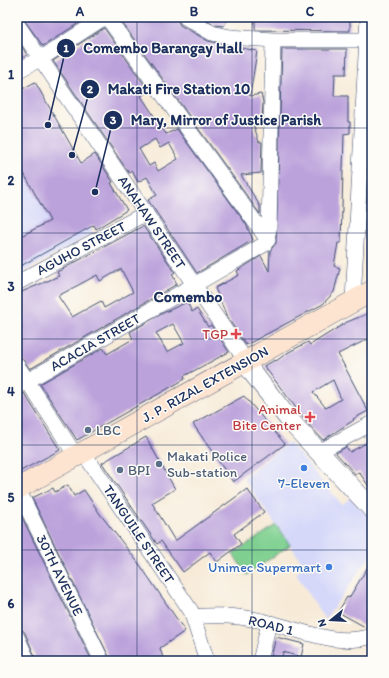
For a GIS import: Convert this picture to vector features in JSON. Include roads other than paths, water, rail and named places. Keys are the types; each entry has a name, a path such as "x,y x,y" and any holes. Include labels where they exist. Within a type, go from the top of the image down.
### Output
{"main road":[{"name":"J. P. RIZAL EXTENSION","path":"17,489 372,291"}],"street":[{"path":"17,71 40,59 106,17 268,240"},
{"path":"185,17 212,33 230,37 273,40 366,40"},
{"path":"353,302 367,149 366,40 368,17"},
{"name":"ANAHAW STREET","path":"17,24 246,361"},
{"path":"268,240 273,40"},
{"name":"AGUHO STREET","path":"17,283 146,213"},
{"name":"ACACIA STREET","path":"22,385 263,245 268,240"},
{"path":"246,361 252,372 291,422 372,509"},
{"name":"TANGUILE STREET","path":"17,366 22,385 80,454 194,617 207,661"},
{"path":"319,452 372,423"},
{"name":"30TH AVENUE","path":"17,489 102,661"},
{"name":"ROAD 1","path":"194,617 220,614 269,623 308,635 330,639 352,640 372,636"},
{"path":"260,661 269,623"},
{"path":"17,637 28,661"}],"place":[{"name":"Comembo Barangay Hall","path":"48,125"},
{"name":"Makati Fire Station 10","path":"72,155"},
{"name":"Mary, Mirror of Justice Parish","path":"95,192"},
{"name":"TGP","path":"236,334"},
{"name":"Animal Bite Center","path":"310,417"},
{"name":"LBC","path":"88,430"},
{"name":"Makati Police Sub-station","path":"159,464"},
{"name":"7-Eleven","path":"304,468"},
{"name":"BPI","path":"120,470"},
{"name":"Unimec Supermart","path":"329,567"}],"district":[{"name":"Comembo","path":"188,296"}]}
